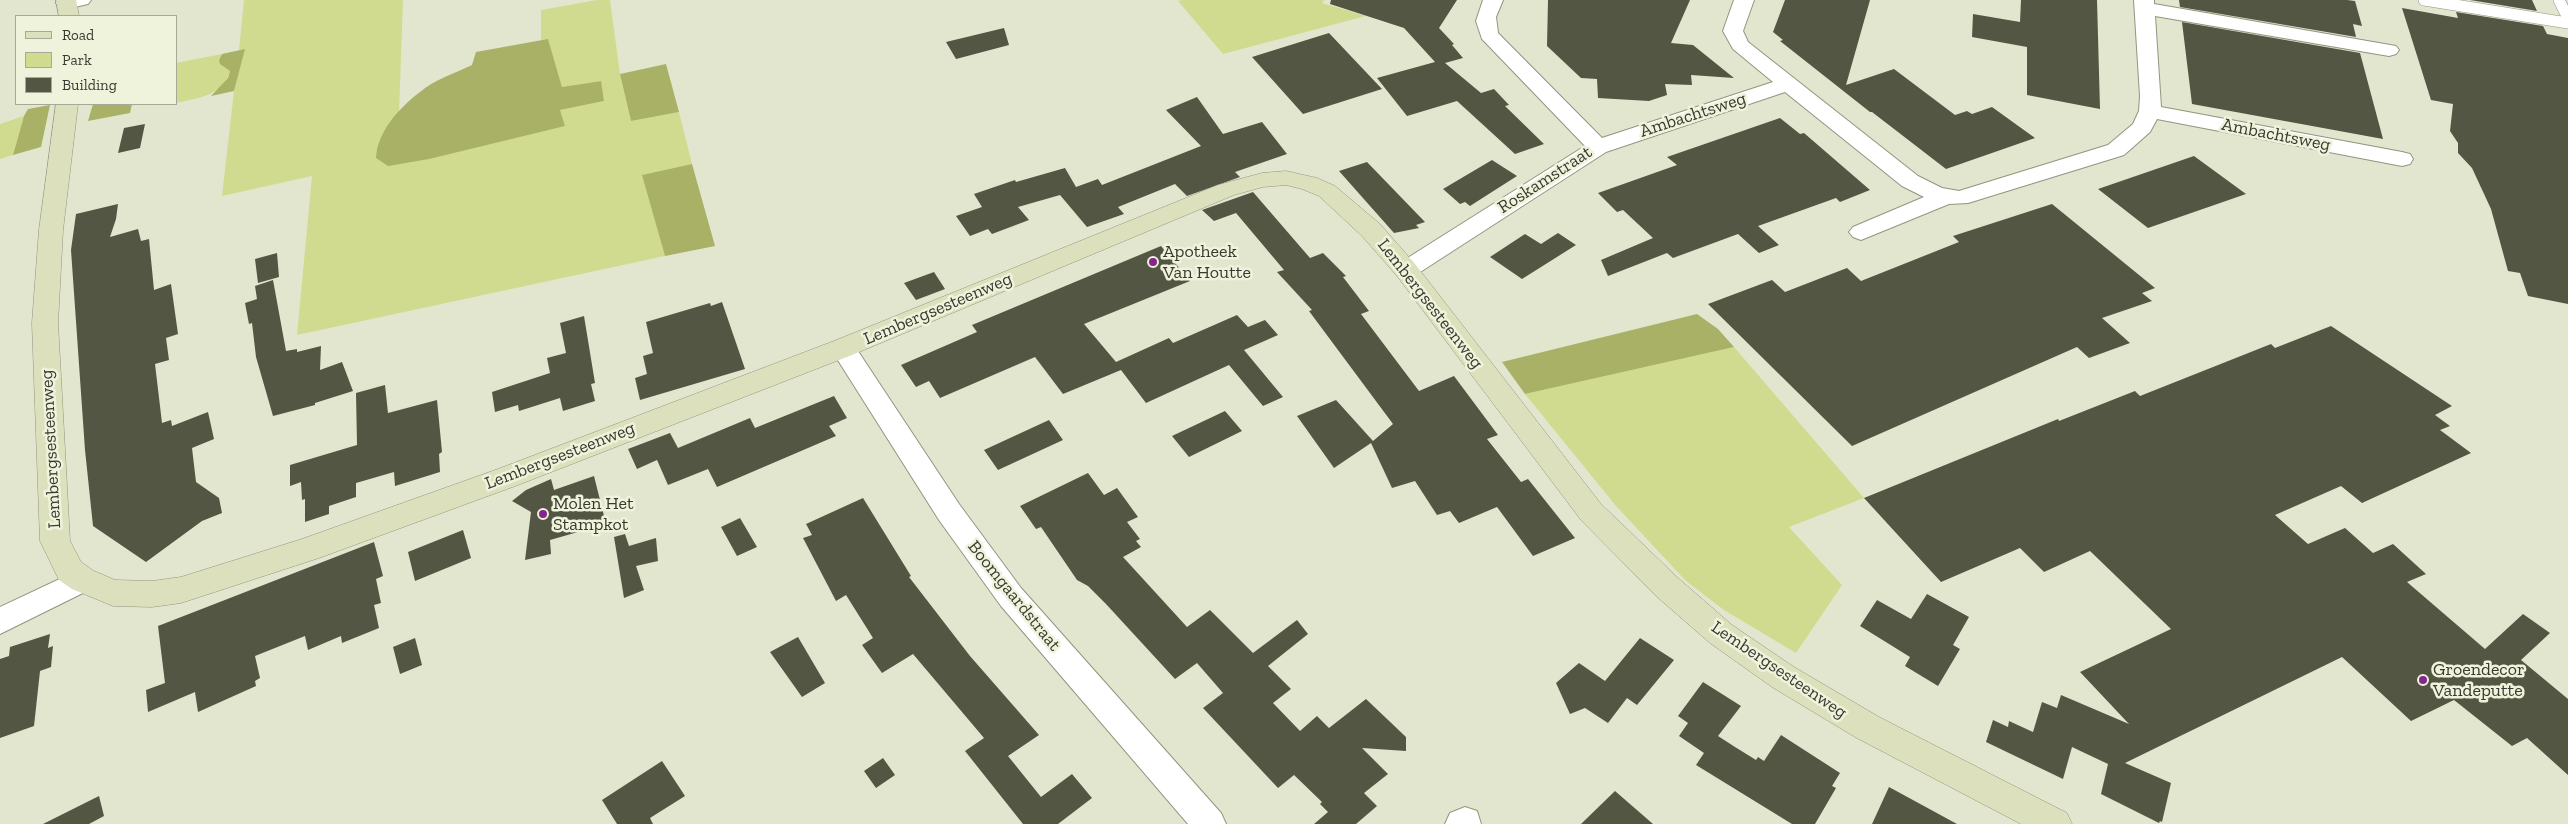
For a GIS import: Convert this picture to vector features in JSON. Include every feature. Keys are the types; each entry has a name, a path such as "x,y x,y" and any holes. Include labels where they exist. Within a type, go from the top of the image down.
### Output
{"street":[{"name":"Roskamstraat","path":"1406,270 1598,147 1489,35 1484,24 1486,12 1493,0"},
{"path":"1744,0 1733,31 1740,45 1910,181 1927,191 1946,198 1960,198 1979,193 2116,150 2142,127 2150,111 2151,96 2144,4 2389,50"},
{"name":"Ambachtsweg","path":"1598,147 1788,84"},
{"name":"Lembergsesteenweg","path":"67,105 51,230 45,323 55,541 70,571 83,580 113,593 152,594 181,590 308,549 489,483 843,348 1226,190 1262,180 1286,178 1308,183 1326,191 1372,230 1406,270 1591,512 1667,587 1721,634 1783,677 1867,727 2055,824"},
{"name":"Ambachtsweg","path":"2150,111 2402,159"},
{"path":"1861,232 1946,198"},
{"name":"Boomgaardstraat","path":"843,348 949,512 1011,597 1210,824"},
{"path":"0,621 83,580"}],"lane":[{"path":"2424,0 2568,23"},
{"path":"2559,0 2568,18"}],"green space":[{"path":"244,0 403,0 399,114 383,134 378,145 376,158 565,126 560,110 604,101 600,81 562,87 548,40 541,41 541,10 597,0 610,0 620,74 631,121 679,112 692,164 643,175 665,256 297,335 312,176 222,196 234,91 244,50 239,50"},
{"path":"1324,0 1322,3 1366,16 1223,54 1178,1"},
{"path":"548,39 562,87 601,81 604,101 560,110 565,126 429,159 388,166 376,158 380,139 397,113 412,98 438,80 472,65 476,52"},
{"path":"245,49 234,91 211,96 228,78 230,71 220,64 219,60 222,54"},
{"path":"222,54 219,60 230,71 227,79 216,91 178,103 178,63"},
{"path":"666,64 679,112 631,121 620,74"},
{"path":"50,105 41,147 13,155 24,116 28,109"},
{"path":"93,105 132,105 130,113 88,121"},
{"path":"24,116 13,155 0,159 0,124"},
{"path":"692,164 715,246 665,256 642,175"},
{"path":"1697,314 1718,329 1734,347 1525,394 1502,362"},
{"path":"1734,347 1864,498 1789,527 1842,585 1796,653 1724,610 1686,581 1616,506 1525,394"}],"building":[{"path":"1331,0 1457,0 1439,28 1454,44 1452,45 1463,58 1445,63 1481,93 1494,89 1509,105 1505,106 1544,144 1515,154 1457,101 1407,116 1377,78 1435,62 1404,28 1330,4"},
{"path":"1548,0 1690,0 1671,43 1693,45 1734,78 1691,75 1692,85 1665,84 1667,95 1649,101 1598,98 1597,79 1581,78 1547,46"},
{"path":"1785,0 1870,0 1846,85 1894,69 1955,115 1967,111 1972,114 1992,107 2035,138 1946,169 1780,41 1783,40 1773,32"},
{"path":"2021,0 2097,0 2100,109 2027,95 2027,47 1972,37 1973,14 2020,22"},
{"path":"2179,0 2355,1 2362,26 2353,24 2356,37 2180,7"},
{"path":"2470,0 2532,0 2537,11"},
{"path":"2402,8 2458,18 2456,12 2543,26 2547,34 2568,38 2568,304 2528,296 2520,273 2508,271 2491,209 2472,168 2458,153 2458,143 2450,131 2453,104 2431,100"},
{"path":"2182,22 2360,53 2383,139 2192,104"},
{"path":"1004,28 1009,45 956,59 946,42"},
{"path":"1329,33 1382,89 1303,114 1252,57"},
{"path":"1197,97 1223,134 1262,122 1287,154 1235,172 1240,177 1187,196 1175,184 1118,207 1124,214 1087,227 1060,195 1018,207 1029,220 992,234 988,229 970,236 956,216 982,207 974,194 1015,180 1016,182 1065,168 1076,187 1098,179 1102,185 1201,146 1166,110"},
{"path":"1780,118 1800,134 1804,133 1870,190 1840,202 1836,198 1758,226 1779,245 1759,253 1738,234 1673,258 1667,253 1608,276 1601,260 1653,238 1623,210 1617,212 1598,193 1677,165 1667,157"},
{"path":"145,124 140,148 118,153 124,128"},
{"path":"2194,156 2246,194 2148,228 2098,189"},
{"path":"1492,160 1517,176 1470,206 1465,202 1460,204 1443,189"},
{"path":"1367,162 1425,222 1416,225 1419,228 1394,233 1339,171"},
{"path":"1253,192 1310,258 1323,253 1346,276 1343,277 1369,311 1361,314 1419,391 1454,376 1498,435 1487,439 1521,482 1528,479 1575,538 1533,556 1497,507 1459,523 1450,511 1437,515 1415,481 1392,488 1371,443 1334,468 1297,416 1336,400 1373,441 1393,424 1309,311 1312,310 1277,272 1284,270 1236,213 1214,221 1202,210"},
{"path":"118,204 116,219 110,237 138,229 141,241 149,239 154,290 171,284 178,334 166,338 169,360 155,364 162,423 171,420 172,426 208,412 214,439 192,448 196,482 219,498 222,513 202,521 146,562 93,526 85,450 71,250 76,214"},
{"path":"2052,204 2155,288 2142,293 2152,301 2102,318 2130,343 2089,358 2077,347 1852,446 1708,304 1772,280 1785,292 1847,268 1861,281 1959,242 1953,236"},
{"path":"1558,233 1576,245 1522,279 1490,257 1525,234 1541,244"},
{"path":"1161,246 1190,281 1084,324 1116,362 1169,338 1173,343 1237,315 1248,327 1265,320 1278,335 1244,350 1283,397 1263,406 1229,365 1146,403 1121,370 1063,394 1035,357 940,398 929,381 916,387 901,365 977,332 972,325"},
{"path":"277,253 279,277 258,283 255,259"},
{"path":"934,272 945,289 916,300 904,283"},
{"path":"273,280 286,351 297,349 297,352 321,346 320,370 342,362 353,391 315,403 315,405 273,416 256,357 252,323 249,324 245,303 257,299 255,286"},
{"path":"722,302 745,369 640,400 635,378 647,374 643,356 653,353 646,322 710,303 711,306"},
{"path":"584,316 595,383 591,384 595,401 563,411 560,398 519,411 518,405 495,412 492,392 550,373 547,358 566,353 560,323"},
{"path":"2331,326 2452,406 2435,415 2450,426 2440,430 2471,453 2362,503 2341,486 2275,515 2308,544 2345,528 2373,553 2393,544 2426,574 2407,582 2485,649 2523,614 2550,633 2521,660 2568,699 2568,775 2527,738 2512,746 2454,700 2411,721 2342,657 2125,763 2171,783 2162,822 2160,821 2159,823 2101,794 2108,764 2072,747 2063,779 1986,742 1993,720 2008,727 2009,721 2033,732 2042,702 2057,708 2061,695 2129,724 2080,672 2171,629 2090,551 2044,572 2020,548 1941,582 1864,498 2058,419 2059,421 2135,391 2140,396 2271,344 2275,348"},
{"path":"385,385 388,413 437,400 442,452 439,454 440,472 395,486 394,472 356,483 356,497 329,506 329,514 305,522 305,499 302,500 301,482 290,486 290,465 357,445 356,393"},
{"path":"834,396 847,418 829,426 836,436 717,487 708,469 668,485 657,460 637,469 628,449 670,433 678,448 750,418 755,428"},
{"path":"1225,411 1242,431 1189,457 1172,436"},
{"path":"1049,420 1063,440 998,470 984,450"},
{"path":"1088,473 1104,495 1117,488 1138,517 1127,522 1140,539 1136,541 1141,547 1123,557 1187,627 1210,610 1253,653 1297,620 1308,634 1268,666 1291,689 1273,703 1300,731 1317,716 1329,728 1366,699 1406,737 1406,751 1362,748 1388,774 1364,793 1377,806 1356,824 1314,824 1328,812 1320,804 1322,802 1294,775 1278,788 1203,708 1223,693 1197,663 1175,679 1106,604 1088,586 1077,580 1041,527 1036,529 1020,506"},
{"path":"594,476 606,524 550,540 551,554 525,560 531,512 512,501 526,490 551,479 554,490"},
{"path":"863,498 911,576 909,577 970,656 1039,735 1008,756 1041,797 1072,774 1092,798 1058,824 1023,824 965,751 984,738 913,654 882,673 862,645 873,638 846,595 836,601 803,538 812,535 806,524"},
{"path":"740,518 757,547 737,556 721,527"},
{"path":"463,530 471,558 415,581 408,552"},
{"path":"625,534 629,546 656,538 658,561 636,566 644,590 624,598 614,537"},
{"path":"374,542 383,576 376,579 381,603 374,605 379,628 342,643 341,636 308,650 305,636 255,656 260,678 255,681 256,686 198,712 195,692 148,712 146,690 165,683 158,626"},
{"path":"1927,594 1969,617 1953,645 1960,649 1938,686 1905,666 1910,657 1860,626 1877,600 1911,619"},
{"path":"50,634 48,648 53,646 51,667 40,671 34,726 0,738 0,659 9,656 10,647"},
{"path":"798,637 825,683 802,697 770,652"},
{"path":"415,638 422,665 400,674 393,647"},
{"path":"1640,638 1674,660 1637,705 1627,698 1608,723 1585,708 1570,714 1556,683 1579,663 1605,681"},
{"path":"1703,682 1741,706 1718,736 1756,760 1758,757 1764,761 1781,735 1840,773 1832,786 1836,788 1815,824 1792,824 1696,765 1704,753 1679,736 1688,723 1678,716"},
{"path":"883,758 895,775 876,788 864,771"},
{"path":"662,761 685,796 650,818 653,824 617,824 602,800"},
{"path":"1889,787 1957,824 1872,824"},
{"path":"1615,791 1653,824 1581,824"},
{"path":"99,796 104,816 89,824 43,824"}],"place":[{"name":"Apotheek Van Houtte","path":"1153,262"},
{"name":"Molen Het Stampkot","path":"543,514"},
{"name":"Groendecor Vandeputte","path":"2423,680"}]}
